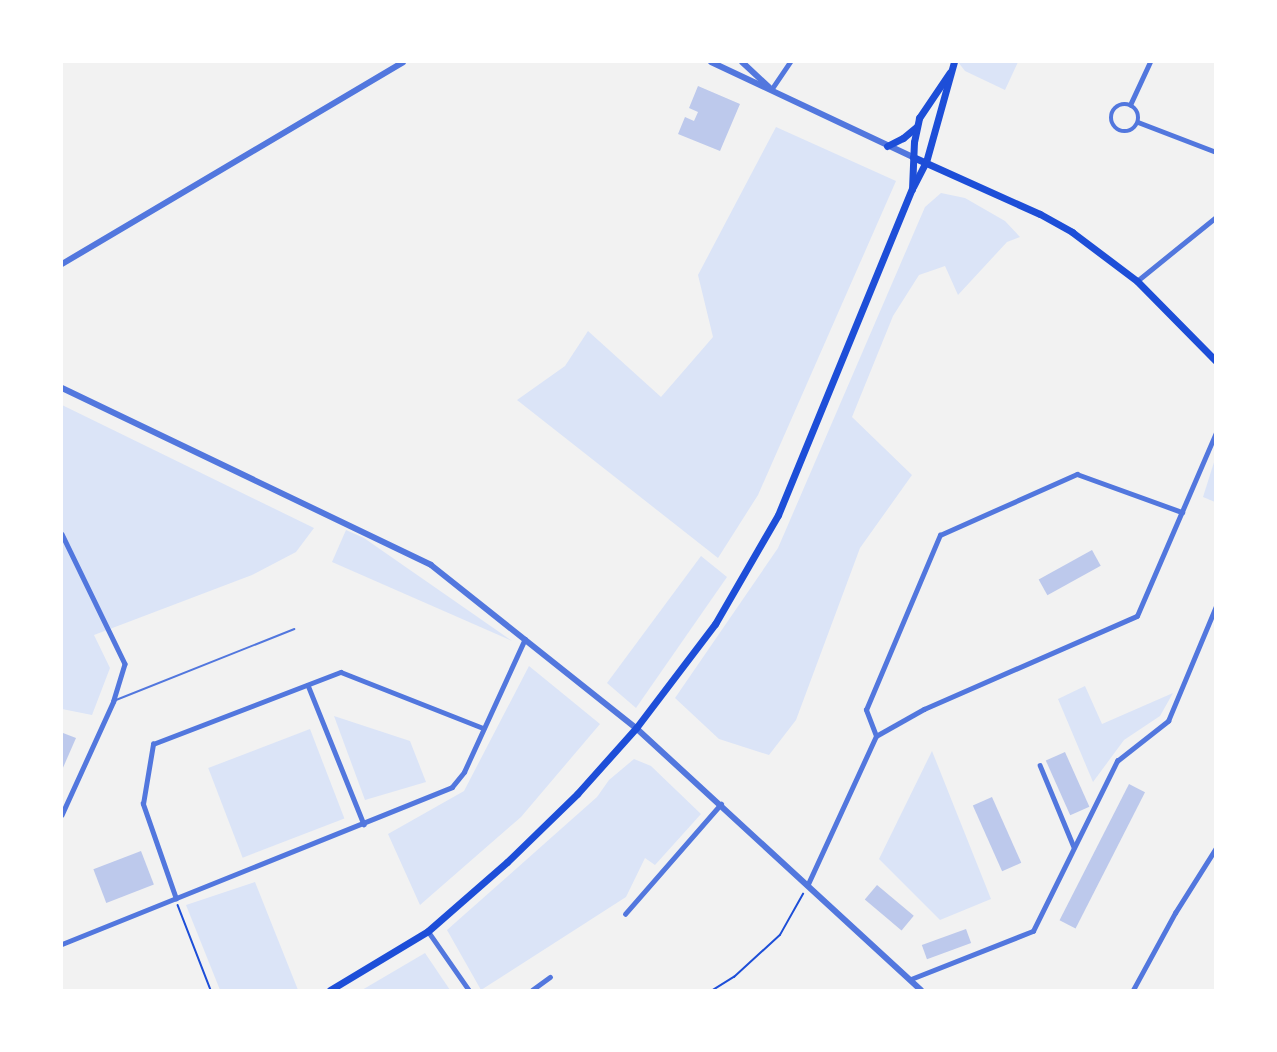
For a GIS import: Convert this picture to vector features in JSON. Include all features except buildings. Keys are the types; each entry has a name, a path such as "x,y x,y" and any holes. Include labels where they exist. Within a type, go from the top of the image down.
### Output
{"main road":[{"path":"330,990 428,932 523,847 577,794 636,728 715,624 778,515 912,189 926,162 954,62"},
{"path":"912,189 916,127 930,99 950,72"},
{"path":"887,146 903,138 916,127"},
{"path":"913,157 1064,228 1137,281 1215,361"}],"street":[{"path":"62,264 403,62"},
{"path":"711,62 913,157"},
{"path":"742,62 771,90"},
{"path":"771,90 790,62"},
{"path":"1130,105 1150,62"},
{"path":"1122,105 1130,105 1136,111 1138,122 1132,129 1124,132 1112,124 1111,116 1114,109 1122,105"},
{"path":"1138,122 1215,152"},
{"path":"1137,281 1215,217"},
{"path":"62,388 431,565 636,728 921,990"},
{"path":"808,884 876,736 924,709 1137,616 1215,433"},
{"path":"876,736 866,710 940,535 1077,474 1182,512"},
{"path":"62,534 125,664 114,701 62,815"},
{"path":"911,979 1033,931 1118,761 1168,722 1215,606"},
{"path":"62,944 452,787 464,772 525,639"},
{"path":"176,899 143,804 153,744 341,672 483,728"},
{"path":"308,686 364,824"},
{"path":"1040,765 1074,847"},
{"path":"626,914 721,804"},
{"path":"1133,990 1181,903 1215,848"},
{"path":"428,932 469,990"},
{"path":"532,990 550,977"}],"lane":[{"path":"114,701 294,629"}],"path":[{"path":"713,990 734,977 780,935 808,884"},
{"path":"176,899 211,990"}],"shaded area":[{"path":"958,62 1018,62 1005,90 965,71"},
{"path":"776,127 896,181 758,495 718,558 517,400 565,366 588,331 661,397 713,337 698,275"},
{"path":"941,193 965,198 1005,221 1020,237 1007,242 958,295 945,266 919,275 893,316 852,417 912,475 860,548 796,720 769,755 719,739 675,698 778,548 925,207"},
{"path":"62,405 314,528 296,552 252,575 94,635 110,668 92,715 62,709"},
{"path":"1215,459 1216,502 1203,497"},
{"path":"346,530 364,538 512,641 332,562"},
{"path":"701,556 727,577 636,708 607,683"},
{"path":"529,666 600,724 521,817 420,905 388,834 464,791"},
{"path":"1085,686 1102,724 1173,693 1160,716 1124,740 1093,782 1058,699"},
{"path":"334,716 410,741 426,782 365,800"},
{"path":"310,729 344,819 243,858 208,768"},
{"path":"932,751 991,899 940,920 879,859"},
{"path":"634,759 651,766 701,814 655,865 645,858 626,897 481,990 447,930 597,797 609,780"},
{"path":"255,882 298,990 220,990 186,905"},
{"path":"425,953 450,990 362,990"}]}
